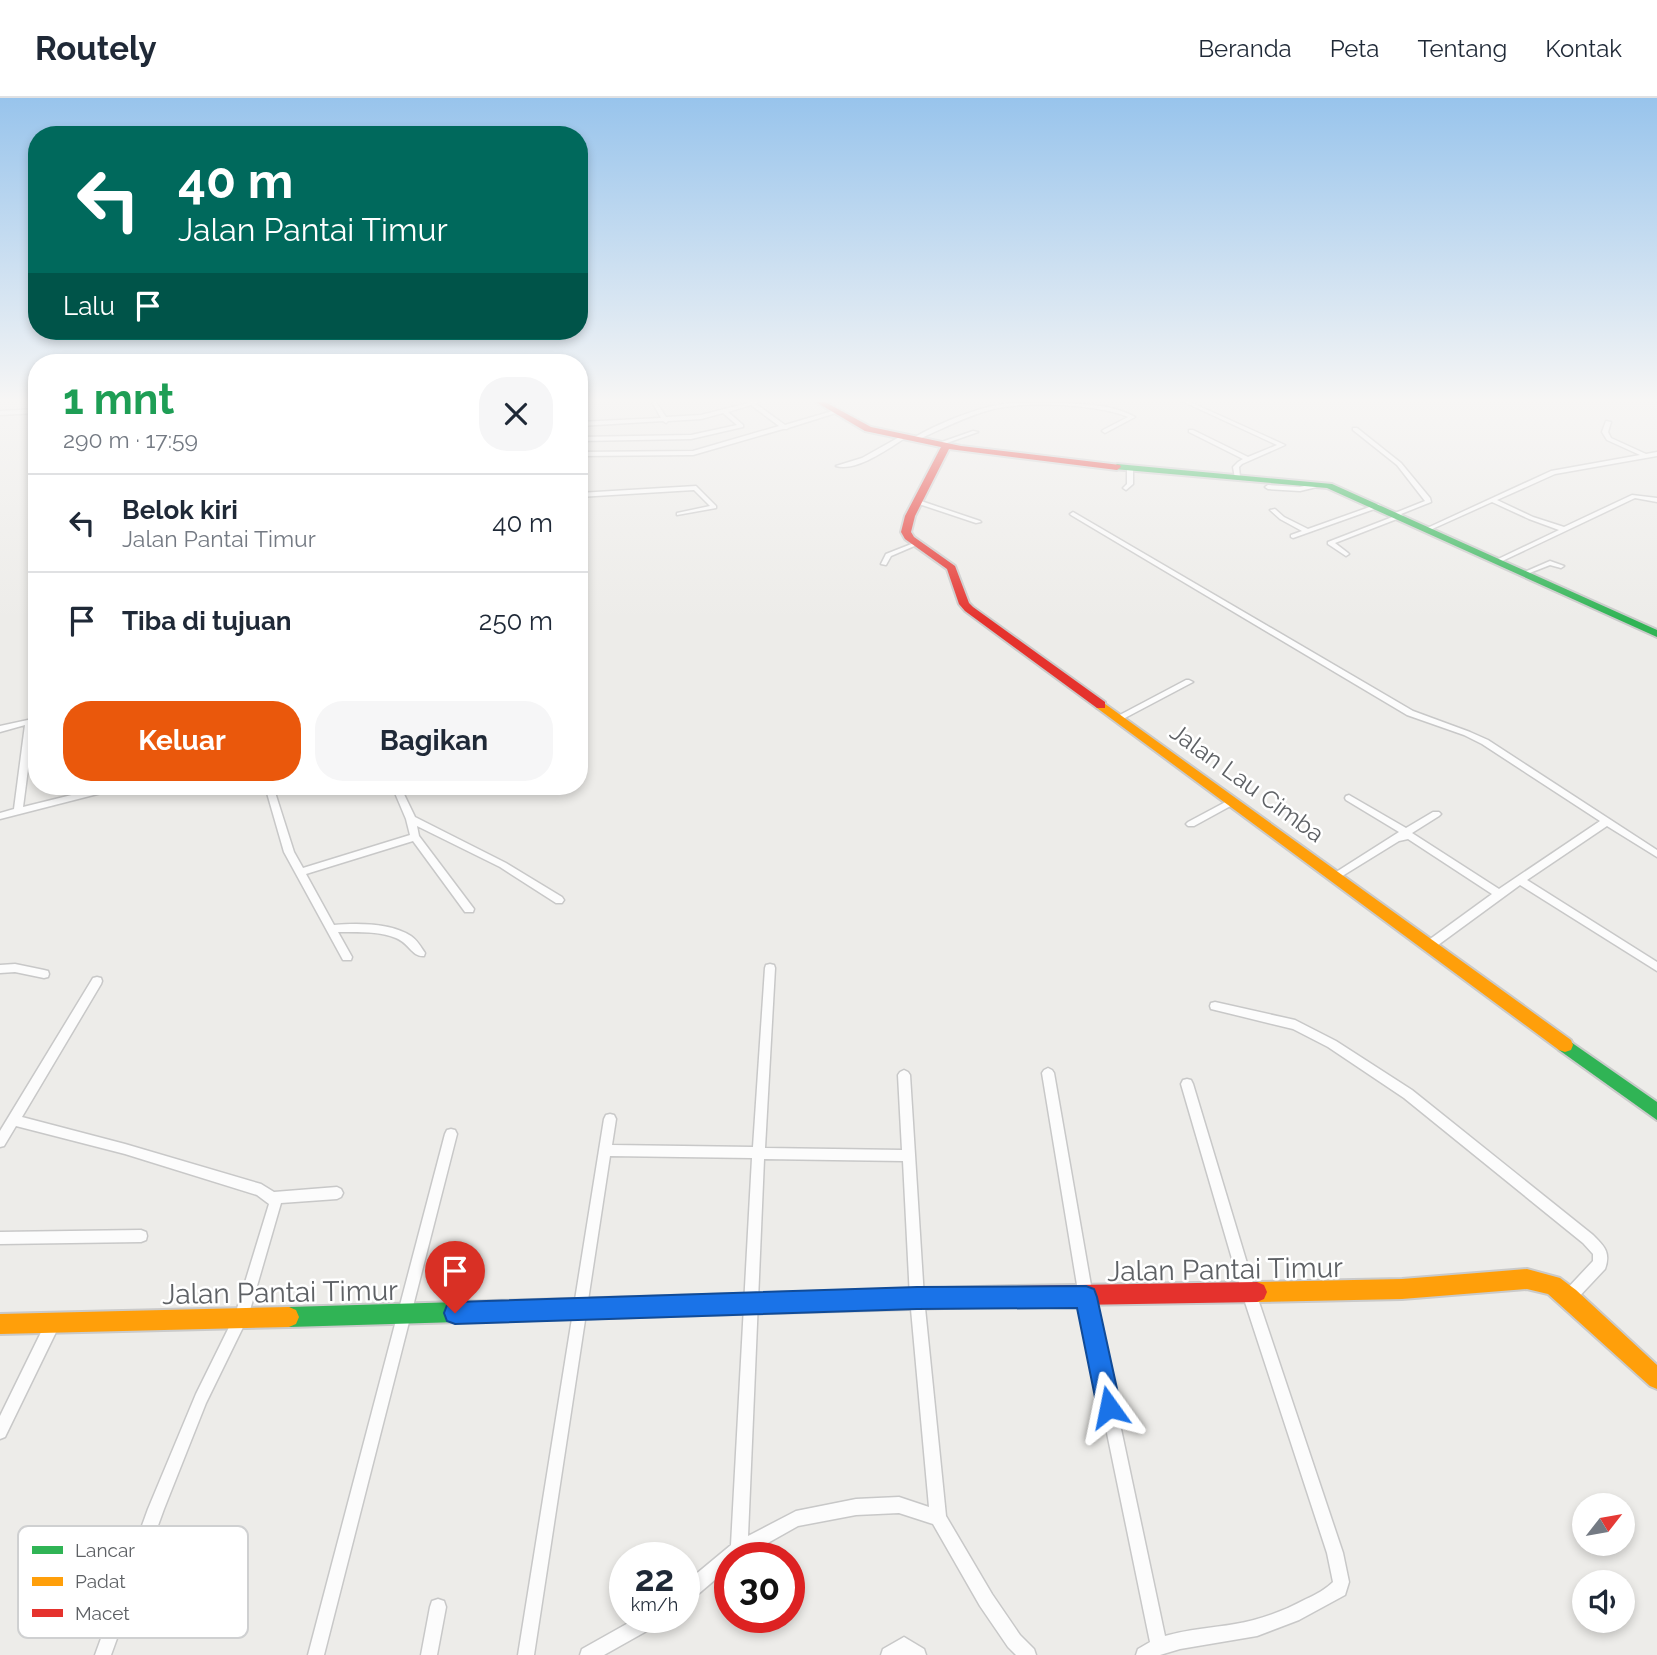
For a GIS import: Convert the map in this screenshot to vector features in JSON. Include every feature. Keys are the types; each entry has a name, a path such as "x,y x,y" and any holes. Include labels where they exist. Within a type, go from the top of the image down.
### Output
{"street":[{"path":"884,564 888,555 916,544 906,532 910,516 930,475"},
{"path":"1126,488 1130,484 1130,475"},
{"path":"1209,475 1320,485 1341,490 1657,634"},
{"path":"1346,554 1330,543 1428,502 1408,475"},
{"path":"1428,529 1547,475"},
{"path":"1268,487 1300,489 1320,485"},
{"path":"588,494 692,488 699,489 714,507 679,514"},
{"path":"1498,561 1634,496 1657,500"},
{"path":"1493,500 1563,529"},
{"path":"918,502 978,522"},
{"path":"1293,536 1378,506"},
{"path":"1273,510 1282,518 1308,531"},
{"path":"1073,514 1410,713 1428,721 1463,730 1485,742 1657,854"},
{"name":"Jalan Lau Cimba","path":"916,544 951,568 964,604 969,609 1657,1112"},
{"path":"1525,573 1550,563 1561,565"},
{"path":"1120,718 1189,682"},
{"path":"0,729 28,722"},
{"path":"18,812 28,751"},
{"path":"0,816 83,795"},
{"path":"272,795 289,852 347,957"},
{"path":"400,795 411,819 415,837 469,909"},
{"path":"1349,798 1499,894"},
{"path":"1191,824 1233,801"},
{"path":"1336,876 1436,814"},
{"path":"411,819 503,865 559,900"},
{"path":"1430,945 1499,894 1606,822"},
{"path":"300,872 415,837"},
{"path":"1520,880 1657,967"},
{"path":"332,929 349,927 396,934 408,939 420,953"},
{"path":"0,969 15,968 44,974"},
{"path":"739,1542 753,1303 756,1153 770,968"},
{"path":"0,1142 97,981"},
{"path":"1215,1006 1295,1025 1332,1044 1408,1094 1588,1239 1600,1251 1600,1265 1569,1297"},
{"path":"1048,1073 1086,1297 1159,1645"},
{"path":"904,1075 917,1298 938,1518 986,1600 1014,1641 1028,1655"},
{"path":"1144,1655 1159,1645 1246,1630 1287,1618 1341,1586 1335,1553 1249,1293 1187,1084"},
{"path":"526,1655 610,1119"},
{"path":"15,1120 125,1149 261,1190 272,1198 337,1193"},
{"path":"316,1655 451,1134"},
{"path":"605,1150 907,1156"},
{"path":"150,1526 215,1365 241,1317 274,1211 272,1198"},
{"path":"0,1238 141,1236"},
{"name":"Jalan Pantai Timur","path":"0,1324 580,1310 917,1298 1086,1297 1402,1289 1527,1279 1553,1285 1569,1297 1657,1379"},
{"path":"0,1432 53,1323"},
{"path":"752,1542 796,1519 856,1507 899,1505 938,1518"},
{"path":"700,1582 714,1570"},
{"path":"429,1655 439,1607"},
{"path":"588,1655 626,1633"},
{"path":"103,1655 109,1638"},
{"path":"889,1655 904,1645 918,1655"}],"traffic: fast":[{"path":"1202,475 1329,486 1657,634"},
{"path":"1565,1045 1657,1112"},
{"path":"289,1317 1013,1296"}],"traffic: slow":[{"path":"1101,705 1565,1045"},
{"path":"1257,1292 1402,1289 1527,1279 1553,1285 1569,1297 1657,1379"},
{"path":"0,1324 289,1317"}],"traffic: jam":[{"path":"931,475 910,516 906,532 910,539 951,568 964,604 969,609 1101,705"},
{"path":"1013,1296 1257,1292"}],"route":[{"path":"455,1313 917,1298 1086,1297 1109,1407"}]}
